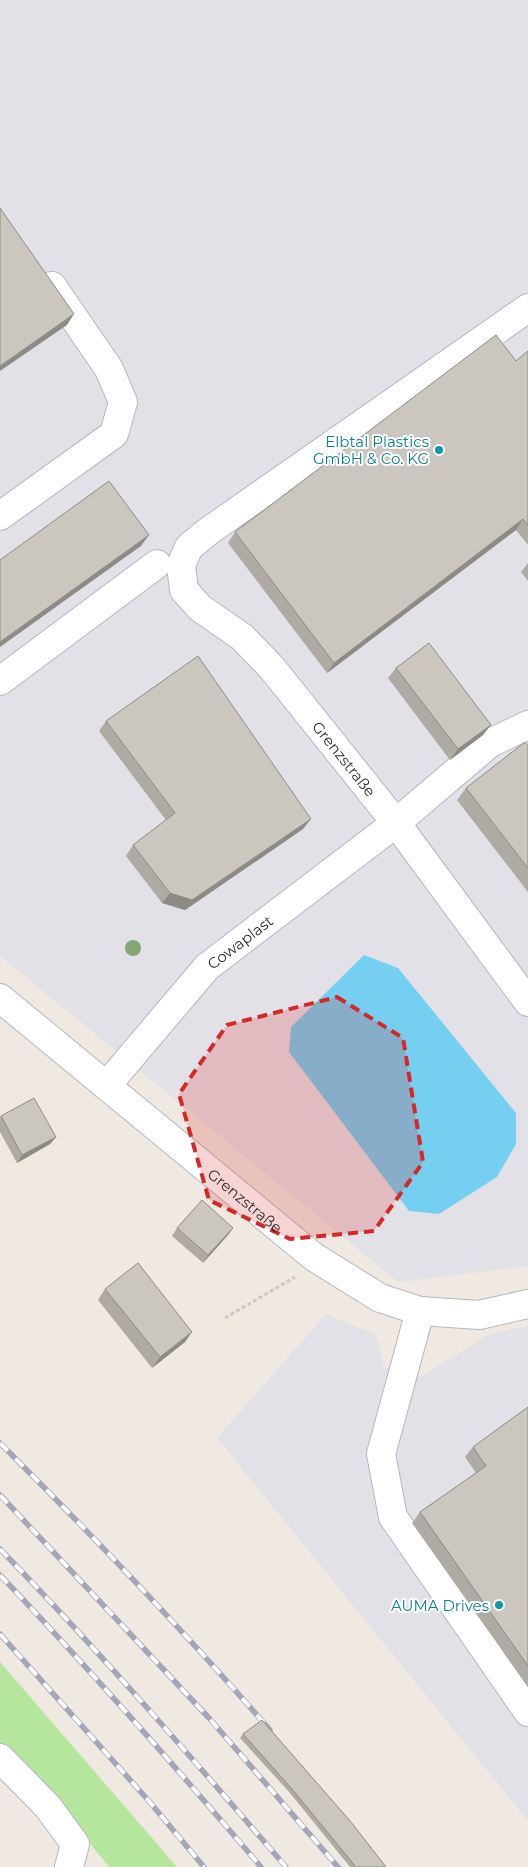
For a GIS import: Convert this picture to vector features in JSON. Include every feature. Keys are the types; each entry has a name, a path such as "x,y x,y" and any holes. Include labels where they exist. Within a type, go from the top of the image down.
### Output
{"street":[{"path":"0,516 114,434 122,402 109,369 38,266"},
{"name":"Grenzstraße","path":"528,308 210,530 189,547 181,565 184,590 200,608 242,637 272,668 396,823 528,1002"},
{"path":"0,681 157,564"},
{"name":"Cowaplast","path":"106,1085 207,967 396,823 490,743 525,733"},
{"name":"Grenzstraße","path":"0,998 314,1257 380,1298 420,1311 479,1315 528,1304"},
{"path":"420,1311 381,1454 393,1517 528,1712"},
{"path":"0,1758 48,1808 75,1844 69,1867"}],"path":[{"path":"225,1318 296,1276 314,1257"}],"highlighted area":[{"path":"337,997 403,1038 423,1162 374,1231 290,1239 209,1200 179,1094 227,1025"}],"shaded area":[{"path":"0,0 528,0 528,1266 398,1282 0,956"},
{"path":"326,1314 376,1335 384,1367 420,1377 490,1334 528,1326 528,1821 217,1438"}],"green space":[{"path":"0,1662 177,1867 109,1867 53,1797 0,1753"}],"water":[{"path":"364,955 398,968 516,1113 516,1144 497,1177 439,1214 409,1211 289,1052 291,1027"}],"building":[{"path":"0,208 74,314 0,366"},
{"name":"Elbtal Plastics GmbH & Co. KG","path":"496,335 516,361 528,351 528,525 523,519 334,663 235,532"},
{"path":"109,481 149,535 0,642 0,560"},
{"path":"429,643 491,725 458,749 396,668"},
{"path":"198,656 311,819 192,900 170,893 133,845 175,813 106,721"},
{"path":"525,742 528,746 528,868 466,788"},
{"path":"34,1098 56,1137 22,1155 1,1116"},
{"path":"202,1200 233,1228 208,1255 177,1228"},
{"path":"138,1263 192,1332 160,1357 105,1289"},
{"name":"AUMA Drives","path":"528,1407 528,1666 420,1512 486,1466 473,1447"},
{"path":"262,1720 351,1822 386,1867 356,1867 292,1789 243,1734"}],"railway":[{"path":"0,1443 138,1584 270,1730"},
{"path":"0,1495 209,1718 338,1867"},
{"path":"0,1549 181,1746 286,1867"},
{"path":"0,1575 132,1719 261,1867"},
{"path":"0,1634 148,1800 204,1867"}],"place":[{"name":"Elbtal Plastics GmbH & Co. KG","path":"439,450"},
{"name":"AUMA Drives","path":"499,1605"}]}
